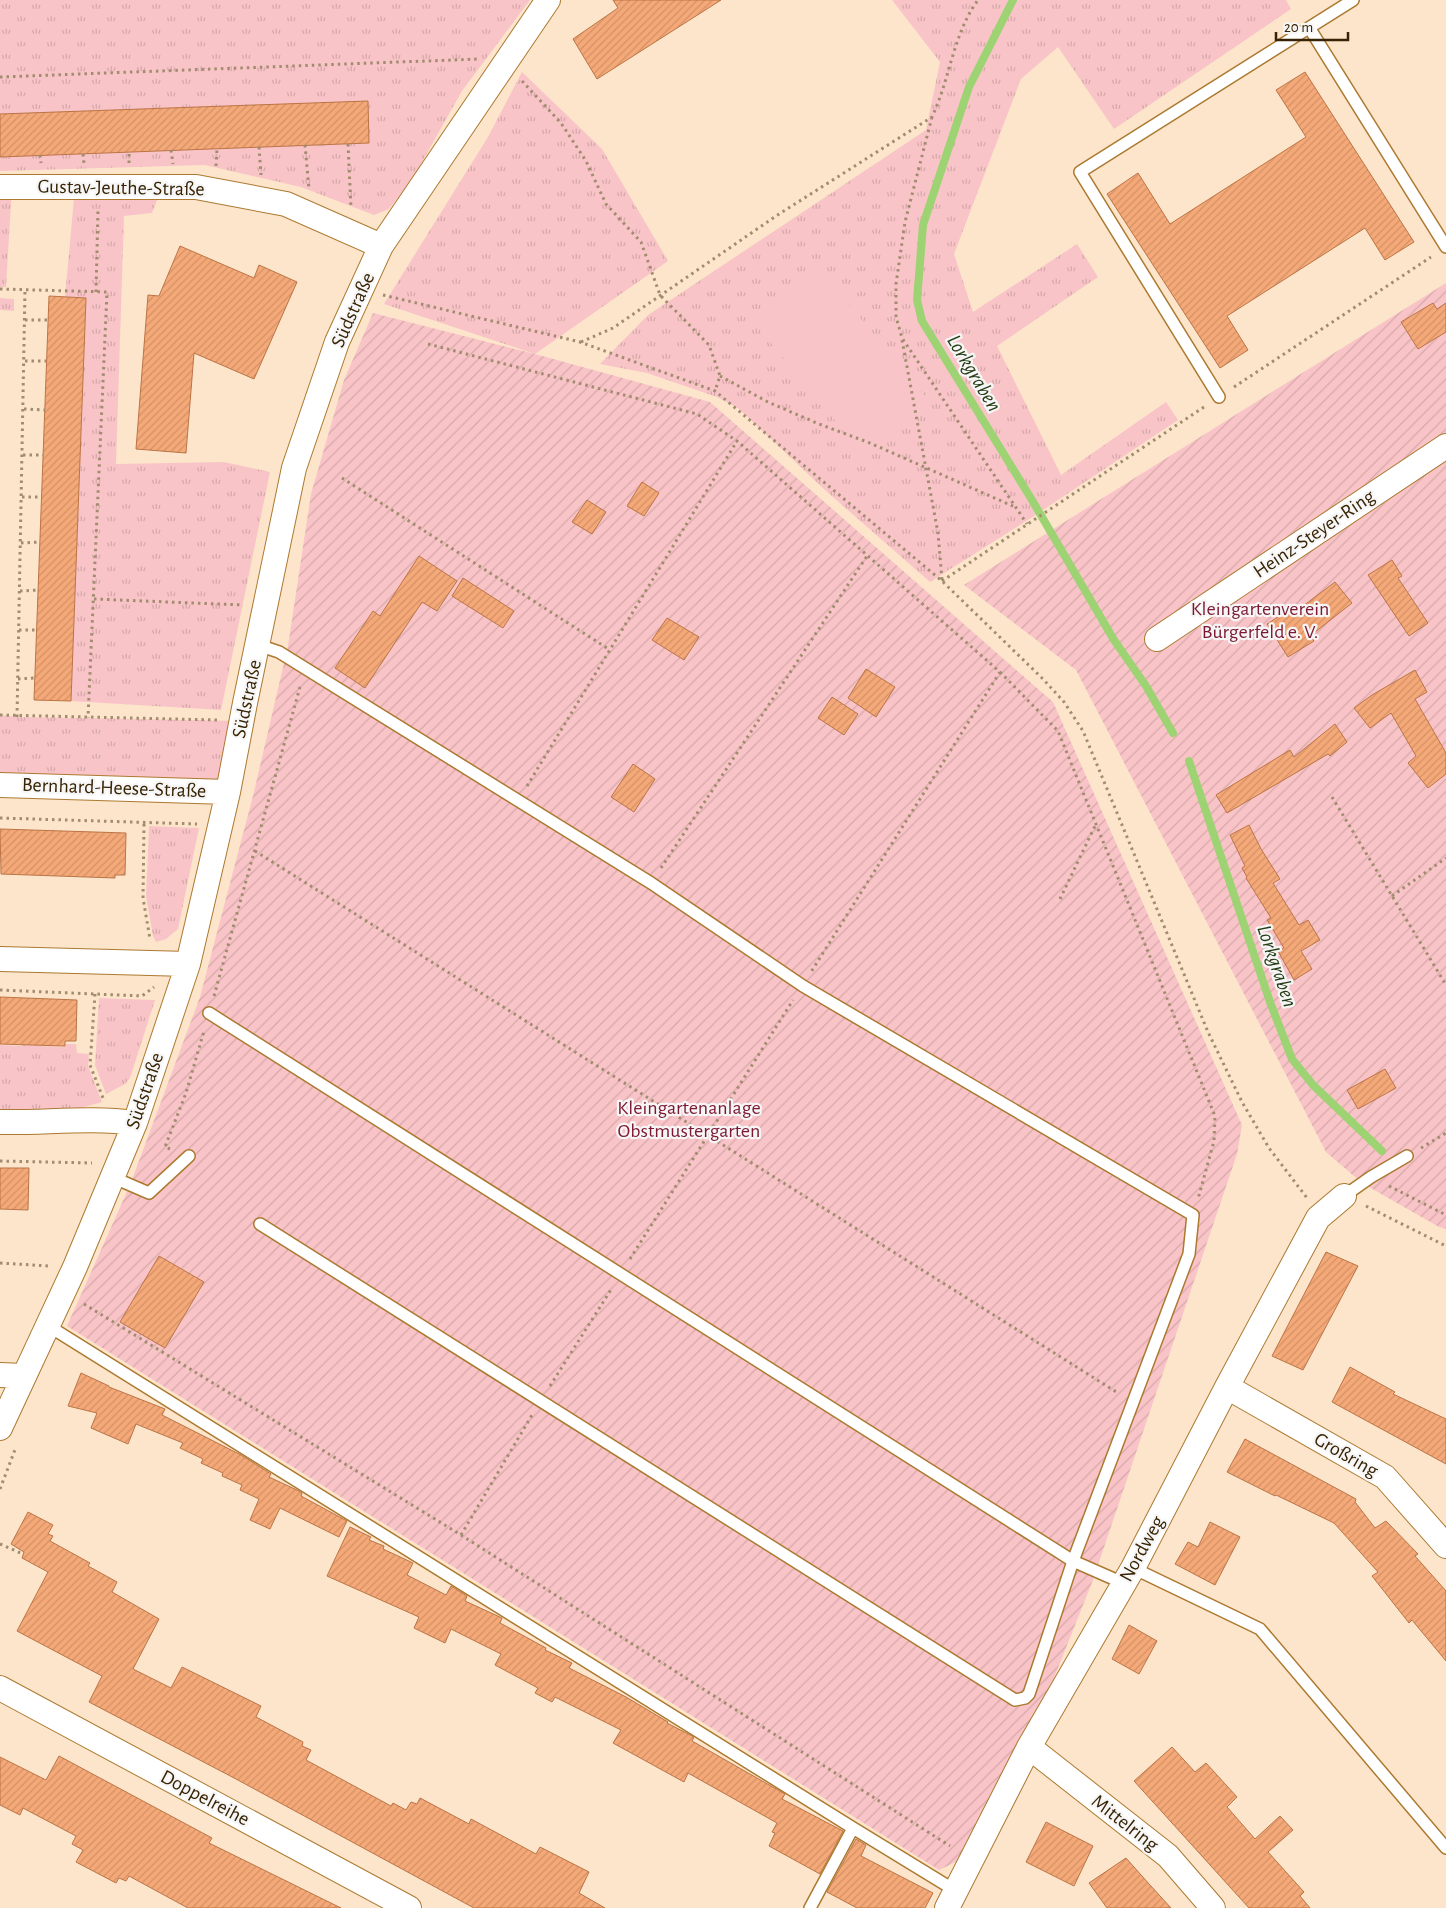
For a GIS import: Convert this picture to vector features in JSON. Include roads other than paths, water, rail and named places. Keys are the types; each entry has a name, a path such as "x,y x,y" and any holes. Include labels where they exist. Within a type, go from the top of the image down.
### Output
{"street":[{"name":"Südstraße","path":"0,1428 12,1376 47,1325 75,1267 135,1123 188,964 228,792 294,468 337,342 381,246 548,0"},
{"name":"Gustav-Jeuthe-Straße","path":"0,187 196,187 286,204 381,246"},
{"name":"Heinz-Steyer-Ring","path":"1157,640 1446,446"},
{"name":"Bernhard-Heese-Straße","path":"0,785 228,792"},
{"path":"0,959 153,952 188,964"},
{"path":"0,1122 34,1123 112,1120 135,1123"},
{"name":"Nordweg","path":"951,1899 1029,1747 1128,1576 1318,1218 1344,1196"},
{"name":"Großring","path":"1227,1387 1385,1477 1446,1546"},
{"name":"Doppelreihe","path":"0,1688 409,1908"},
{"name":"Mittelring","path":"1029,1747 1168,1856 1213,1908"}],"lane":[{"path":"1219,397 1080,172 1353,0"},
{"path":"1310,28 1446,247"},
{"path":"258,645 279,652 652,883 803,986 1193,1215 1189,1254 1073,1560 1029,1694 1025,1698 1014,1700 260,1224"},
{"path":"210,1013 1073,1560 1128,1576 1260,1629 1446,1848"},
{"path":"115,1171 149,1193 189,1156"},
{"path":"1344,1196 1371,1177 1407,1156"},
{"path":"47,1325 852,1828 951,1899"},
{"path":"810,1908 852,1828"}],"waterway":[{"name":"Lorkgraben","path":"1013,0 969,87 923,225 917,300 922,321 1032,500 1114,640 1146,686 1173,733"},
{"name":"Lorkgraben","path":"1189,761 1270,1002 1292,1059 1313,1085 1382,1151"}],"park label":[{"name":"Kleingartenverein Bürgerfeld e. V.","path":"1260,620"},
{"name":"Kleingartenanlage Obstmustergarten","path":"689,1120"}]}
